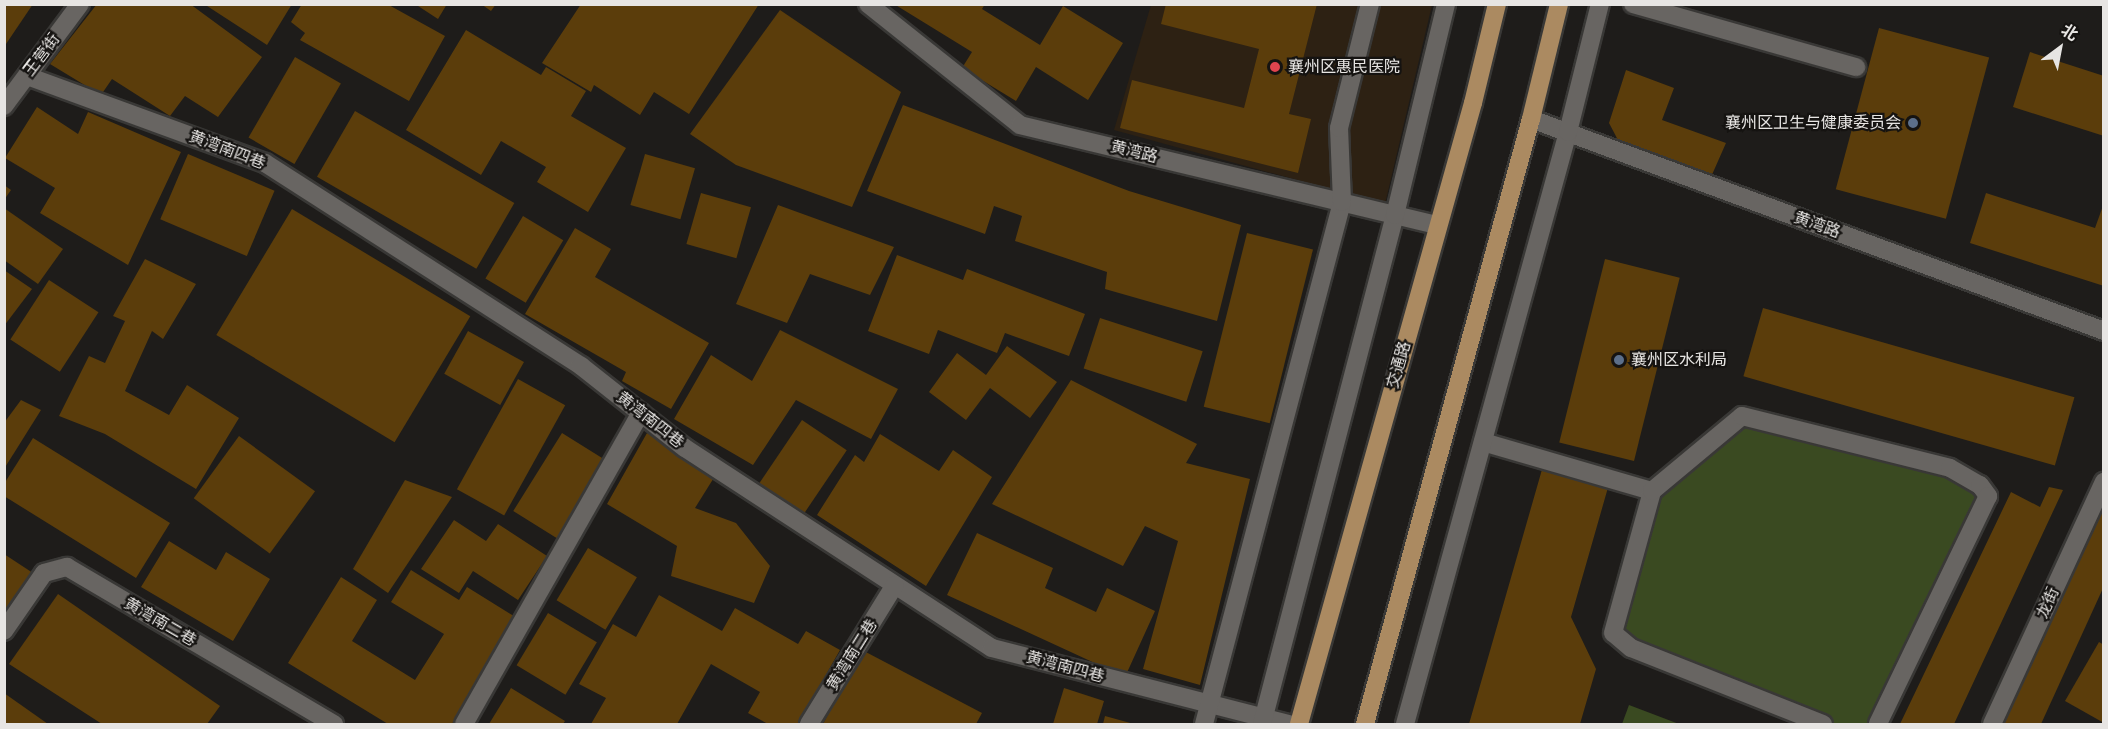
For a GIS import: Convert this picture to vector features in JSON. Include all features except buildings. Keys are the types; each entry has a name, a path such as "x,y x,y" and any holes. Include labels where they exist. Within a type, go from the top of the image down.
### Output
{"main road":[{"name":"交通路","path":"1299,724 1473,103 1497,4"},
{"path":"1365,724 1531,119 1559,4"}],"street":[{"name":"王营街","path":"4,106 80,4"},
{"name":"黄湾路","path":"868,4 1020,125 1437,225"},
{"path":"1204,724 1342,202 1339,128 1370,4"},
{"path":"1263,721 1395,215 1446,4"},
{"path":"1405,724 1568,132 1600,4"},
{"path":"1633,4 1856,67"},
{"name":"黄湾南四巷","path":"27,76 265,163 581,366 685,448 992,648 1210,704 1263,721 1289,724"},
{"name":"黄湾路","path":"1531,119 2103,331"},
{"path":"464,724 641,413"},
{"path":"1822,724 1631,648 1613,633 1652,491 1742,416 1950,468 1980,485 1988,496 1878,724"},
{"path":"1483,442 1652,491"},
{"name":"龙街","path":"1992,724 2103,482"},
{"name":"黄湾南二巷","path":"4,630 44,573 67,567 334,724"},
{"name":"黄湾南二巷","path":"809,724 895,585"}],"shaded area":[{"name":"襄州区惠民医院","path":"1151,5 1432,5 1385,204 1114,130"}],"green space":[{"path":"1742,416 1950,468 1988,496 1878,724 1823,724 1613,633 1652,491"},
{"path":"1629,705 1679,724 1622,724"}],"place":[{"name":"襄州区惠民医院","path":"1275,67"},
{"name":"襄州区卫生与健康委员会","path":"1913,123"},
{"name":"襄州区水利局","path":"1619,360"}]}
